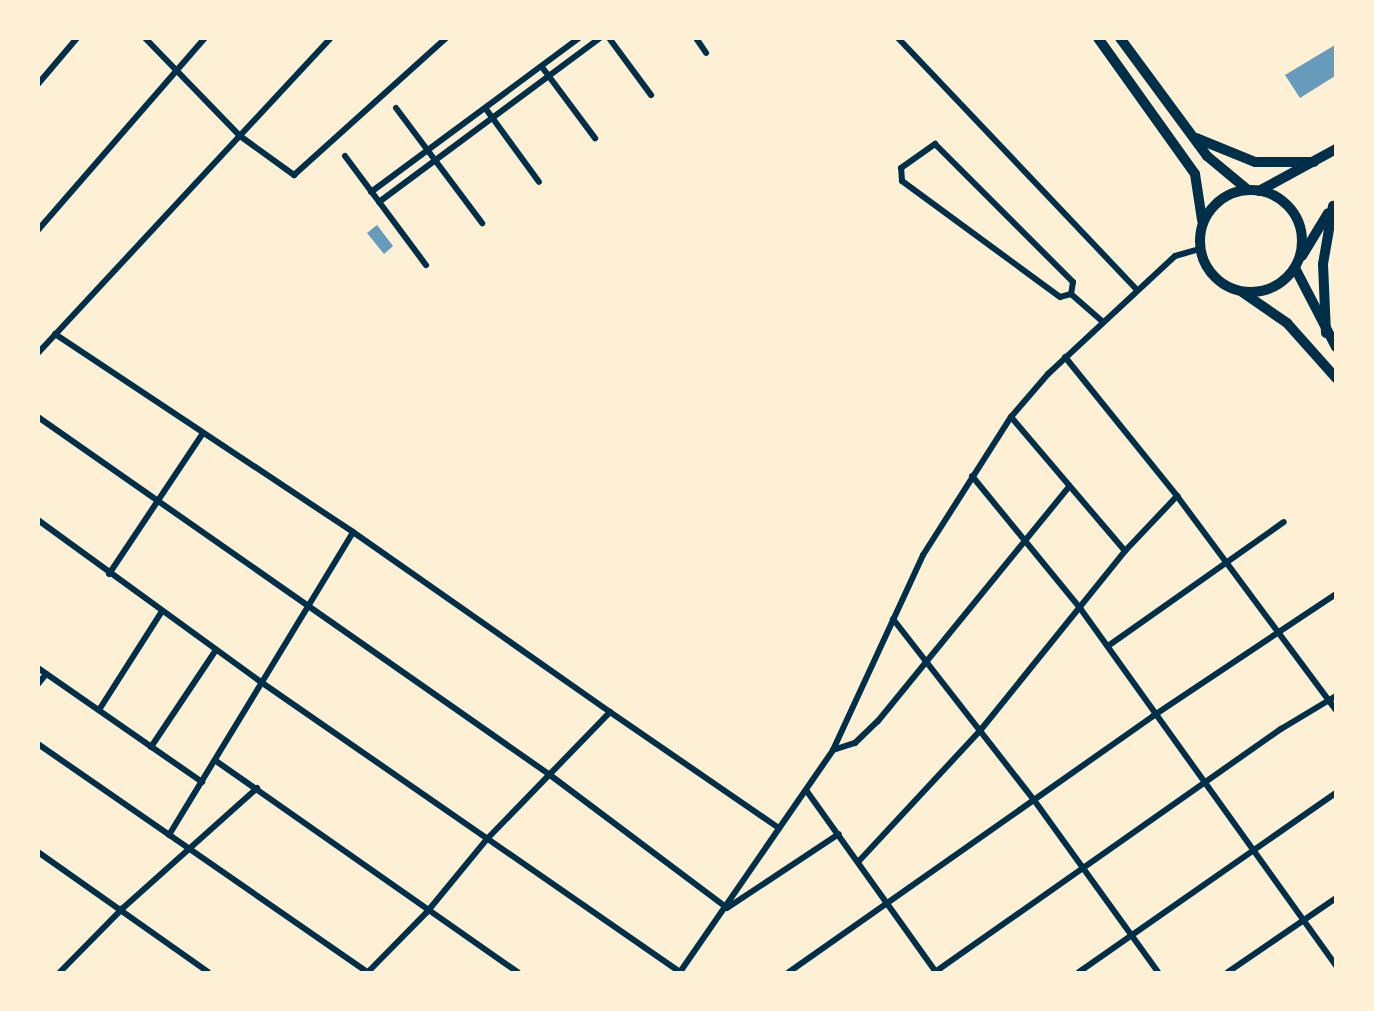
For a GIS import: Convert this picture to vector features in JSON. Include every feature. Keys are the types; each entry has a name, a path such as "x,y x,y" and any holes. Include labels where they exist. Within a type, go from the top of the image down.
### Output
{"highway":[{"path":"1098,38 1195,174 1203,208 1200,249 1218,281 1242,292 1272,288 1297,264 1334,204"},
{"path":"1120,38 1191,136 1222,170 1254,190 1286,204 1296,216 1302,245 1297,264"},
{"path":"1191,136 1224,153 1255,162 1314,162"},
{"path":"1201,225 1219,200 1254,190 1314,162 1335,149"},
{"path":"1326,333 1323,264 1334,204"}],"main road":[{"path":"1297,264 1326,333 1335,347"},
{"path":"1242,292 1287,323 1335,378"}],"street":[{"path":"38,84 77,38"},
{"path":"145,38 240,136 290,173 299,174 446,38"},
{"path":"38,230 205,38"},
{"path":"38,353 331,38"},
{"path":"371,192 579,38"},
{"path":"379,202 600,38"},
{"path":"610,38 651,95"},
{"path":"696,38 706,52"},
{"path":"898,38 1137,290"},
{"path":"542,67 595,138"},
{"path":"396,108 482,223"},
{"path":"486,109 539,182"},
{"path":"930,145 941,146 1073,282 1071,294 1060,297 905,184 901,168 930,145"},
{"path":"345,156 426,265"},
{"path":"38,520 108,574 264,684 680,972 727,908 833,750 923,555 1011,416 1065,357 1175,256 1200,249"},
{"path":"1071,294 1102,321"},
{"path":"55,334 353,532 779,828"},
{"path":"1065,357 1177,496 1335,710"},
{"path":"1011,416 1125,551"},
{"path":"38,417 159,499 310,609 550,775 727,908"},
{"path":"108,574 203,433"},
{"path":"972,476 1027,538 1080,608 1153,716 1335,966"},
{"path":"833,750 855,743 925,665 1070,486"},
{"path":"859,861 979,732 1125,551 1177,496"},
{"path":"1108,646 1284,522"},
{"path":"169,835 310,609 353,532"},
{"path":"789,972 1153,716 1335,594"},
{"path":"99,709 162,611"},
{"path":"893,619 925,665 1034,800 1158,972"},
{"path":"151,747 216,650"},
{"path":"38,668 202,782"},
{"path":"38,684 46,674"},
{"path":"806,790 859,861 935,972 1202,784 1335,696"},
{"path":"38,744 367,972 427,912 487,839 610,712"},
{"path":"216,761 427,912 517,972"},
{"path":"60,972 120,911 257,788"},
{"path":"1079,972 1335,793"},
{"path":"727,908 839,834"},
{"path":"38,852 208,972"},
{"path":"1228,972 1335,898"}],"water":[{"path":"1335,45 1335,76 1300,98 1285,75"},
{"path":"377,225 393,246 384,254 367,233"}]}
